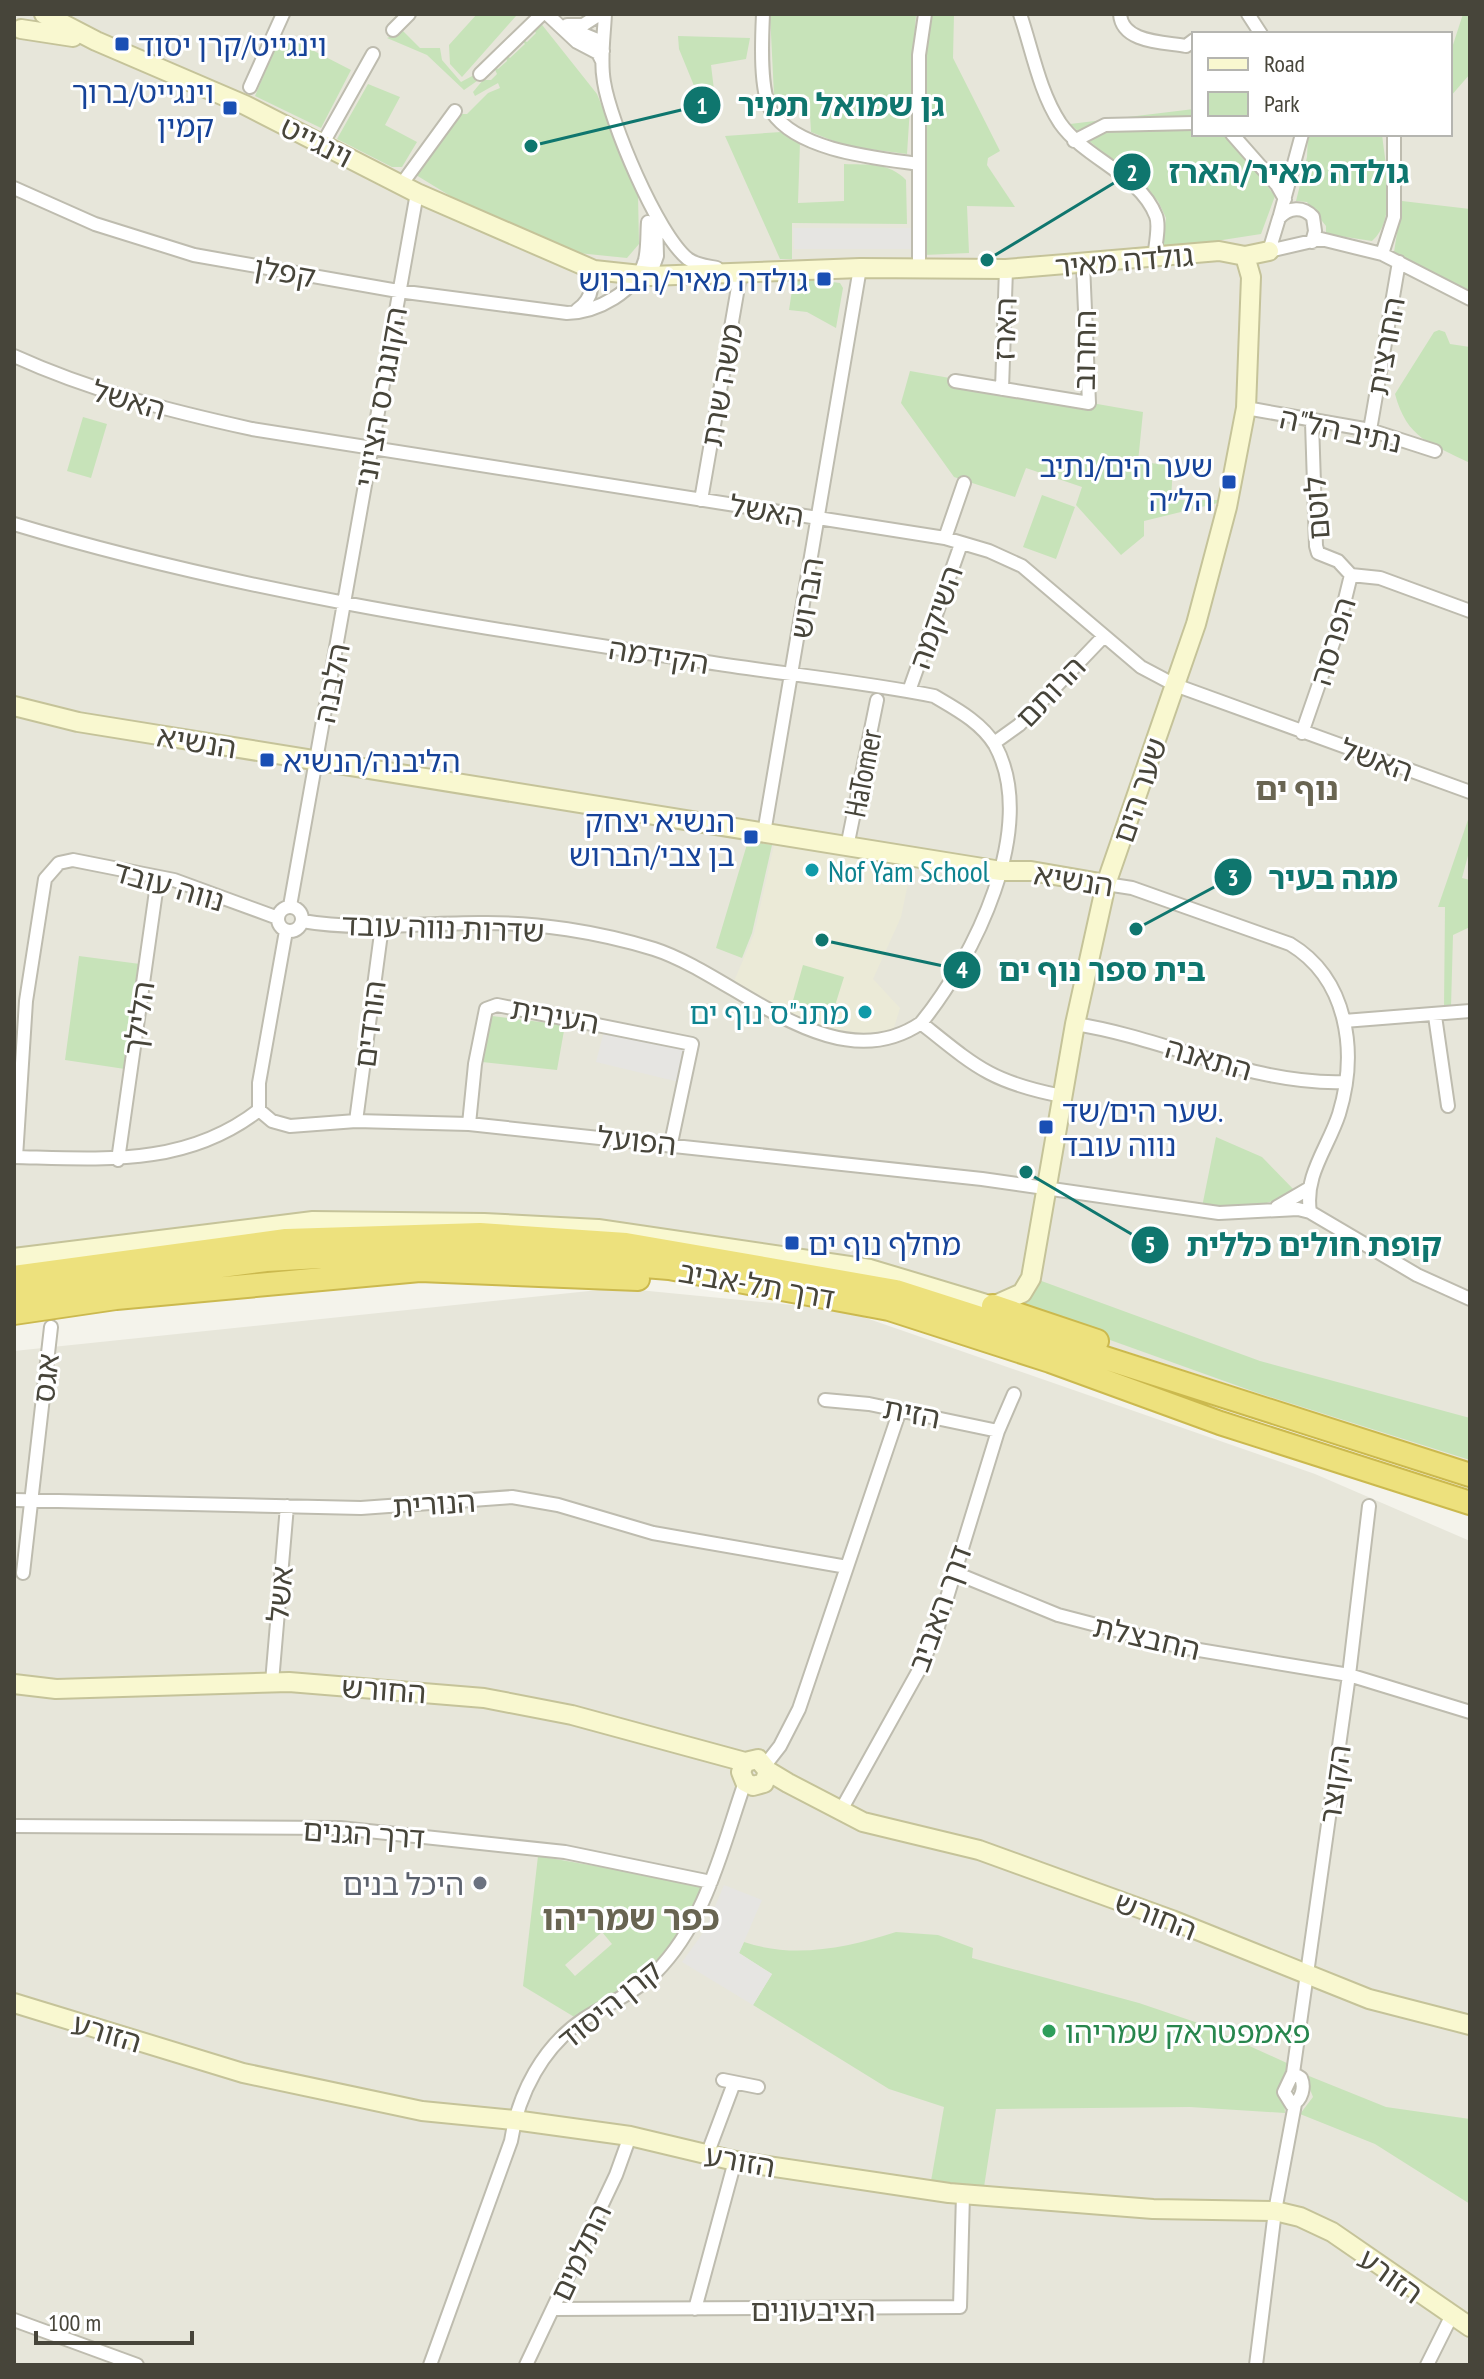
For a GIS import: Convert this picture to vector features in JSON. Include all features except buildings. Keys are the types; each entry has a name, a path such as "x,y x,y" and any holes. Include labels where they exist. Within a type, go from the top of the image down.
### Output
{"highway":[{"name":"דרך תל-אביב","path":"14,1277 286,1240 480,1234 626,1244 896,1291 1470,1475"},
{"name":"דרך תל-אביב","path":"14,1294 266,1260 416,1255 599,1261 669,1268 889,1309 1050,1361 1220,1423 1470,1503"},
{"path":"14,1313 116,1298 420,1270 539,1273 775,1288"},
{"path":"993,1306 1470,1466"}],"street":[{"name":"וינגייט","path":"44,14 96,41 245,105 409,189 581,267 638,271"},
{"path":"250,87 283,14"},
{"path":"393,30 409,14"},
{"path":"480,74 542,14"},
{"path":"603,57 594,49 577,42 547,14 576,27 602,14 607,100 645,191 658,246 638,271"},
{"path":"763,14 764,65 770,110 789,130 848,154 919,164"},
{"path":"919,270 919,55 925,14"},
{"path":"1020,14 1046,94 1074,141 1139,191 1157,218 1154,258"},
{"path":"1120,14 1121,23 1133,36 1186,46 1192,42"},
{"path":"1248,14 1260,32"},
{"name":"וינגייט","path":"20,29 96,41"},
{"path":"323,143 373,54"},
{"path":"409,189 455,111"},
{"path":"1074,141 1105,125 1192,123"},
{"path":"1234,136 1277,185 1285,199"},
{"path":"1301,136 1269,251 1321,239 1382,254 1470,299"},
{"path":"1382,254 1394,217 1397,170 1394,136"},
{"name":"קפלן","path":"14,188 95,224 194,255 398,291 567,313 606,303 638,271 651,217"},
{"name":"הקונגרס הציוני","path":"346,602 398,291 409,189"},
{"path":"1279,218 1293,209 1308,212 1315,225 1312,242"},
{"path":"651,217 689,260 733,270"},
{"name":"וינגייט","path":"536,247 575,259 638,271"},
{"name":"גולדה מאיר","path":"638,271 1006,269 1219,251 1245,256 1269,251"},
{"name":"שער הים","path":"993,1306 1010,1302 1022,1293 1031,1278 1075,1024 1106,884 1210,575 1246,408 1251,277 1245,256"},
{"name":"החרצית","path":"1370,430 1399,262"},
{"name":"החרוב","path":"1002,389 1089,403 1083,264"},
{"path":"567,313 583,307 590,298 590,278 581,267"},
{"name":"הברוש","path":"764,833 860,268"},
{"name":"הארז","path":"955,381 1002,389 1006,269"},
{"name":"משה שרת","path":"701,500 733,270"},
{"name":"האשל","path":"14,356 71,382 164,410 252,429 945,538 989,551 1022,566 1141,667 1175,685 1470,792"},
{"name":"נתיב הל\"ה","path":"1246,408 1370,430 1435,451"},
{"name":"לוטם","path":"1312,422 1316,546 1318,553 1338,561 1351,575"},
{"path":"945,538 964,483"},
{"name":"הקידמה","path":"14,524 112,553 223,580 934,696 972,719 994,743 1007,773 1009,813 1001,871 966,957 921,1023"},
{"name":"השיקמה","path":"909,691 961,544"},
{"name":"הפרסה","path":"1302,733 1337,632 1351,575 1380,578 1470,611"},
{"name":"הלבנה","path":"290,906 346,602"},
{"name":"הרותם","path":"994,743 1019,725 1104,636"},
{"name":"HaTomer","path":"847,847 877,700"},
{"name":"הנשיא","path":"14,706 78,722 847,847 1001,871 1031,871 1132,888 1290,944 1313,958 1332,983 1344,1021 1344,1082 1339,1113 1308,1189"},
{"name":"נווה עובד","path":"15,1157 26,1001 45,879 59,863 73,860 158,877 278,918"},
{"name":"הלילך","path":"118,1160 158,877"},
{"path":"15,1157 118,1160 191,1147 231,1132 259,1110 259,1083 286,931 278,918 283,909 290,906 299,911 302,921 298,928 286,931"},
{"name":"שדרות נווה עובד","path":"302,921 382,926 496,923 579,932 653,949 686,961 746,999 848,1041 901,1037 921,1023"},
{"name":"הורדים","path":"356,1121 382,926"},
{"name":"העירית","path":"469,1124 475,1064 486,1009 491,1005 566,1016 692,1044 671,1143"},
{"path":"1344,1021 1470,1011"},
{"path":"1435,1016 1448,1106"},
{"path":"921,1023 982,1073 1017,1087 1062,1096"},
{"name":"התאנה","path":"1075,1024 1114,1030 1289,1080 1344,1082"},
{"name":"הפועל","path":"259,1110 272,1121 290,1126 356,1121 469,1124 671,1143 1047,1186 1219,1213 1272,1209 1310,1212 1417,1275 1470,1299"},
{"path":"1308,1189 1310,1212"},
{"name":"הפועל","path":"1272,1209 1308,1189"},
{"path":"14,1258 313,1221 484,1223 598,1229 856,1267 993,1306"},
{"name":"אגס","path":"23,1573 51,1327"},
{"name":"דרך האביב","path":"840,1812 919,1670 937,1630 998,1431 1014,1394"},
{"name":"הזית","path":"825,1400 900,1410 998,1431"},
{"name":"קרן היסוד","path":"430,2365 511,2141 514,2120 533,2074 556,2043 582,2020 619,2000 654,1973 694,1923 760,1776 799,1709 900,1410"},
{"name":"הנורית","path":"14,1500 392,1507 512,1497 558,1505 653,1533 847,1567"},
{"name":"אשל","path":"272,1682 287,1506"},
{"name":"הקוצר","path":"1275,2211 1292,2107 1284,2092 1296,2069 1369,1506"},
{"name":"החבצלת","path":"953,1572 1058,1615 1181,1647 1349,1675 1470,1712"},
{"name":"החורש","path":"14,1684 56,1689 272,1682 484,1698 572,1715 745,1762 758,1759 760,1776 863,1822 979,1850 1172,1920 1369,1999 1470,2025"},
{"name":"דרך הגנים","path":"14,1826 340,1828 565,1852 711,1882"},
{"name":"הזורע","path":"14,2003 243,2073 422,2111 630,2136 735,2161 963,2194 1153,2209 1275,2211 1300,2217 1332,2232 1451,2317 1470,2327"},
{"path":"707,2155 728,2081 758,2087"},
{"name":"התלמים","path":"526,2365 616,2175 630,2136"},
{"path":"695,2309 735,2161"},
{"name":"הציבעונים","path":"553,2309 960,2307 963,2194"},
{"path":"1256,2365 1275,2211"},
{"path":"1427,2365 1451,2317"},
{"path":"14,2320 137,2365"}],"shaded area":[{"name":"נוף ים","path":"14,14 1470,14 1470,1462 870,1269 14,1258"},
{"path":"793,228 912,228 912,249 794,249"},
{"path":"774,845 912,864 901,917 873,979 900,1008 893,1031 868,1037 849,1037 751,998 732,986 754,934"},
{"path":"605,1027 688,1046 679,1082 596,1062"},
{"name":"כפר שמריהו","path":"618,1288 843,1310 1315,1474 1470,1541 1470,2365 14,2365 14,1351"},
{"path":"724,1885 762,1900 739,1953 772,1974 753,2005 682,1962 705,1930"}],"green space":[{"path":"477,14 516,16 462,77 450,64 449,45"},
{"path":"770,14 916,14 907,154 846,146 811,132 809,97 774,95"},
{"path":"930,14 954,14 953,58 1000,151 988,158 987,165 1015,207 967,206 969,253 924,255 925,66"},
{"path":"1463,14 1470,14 1470,74 1452,95 1452,48"},
{"path":"539,21 597,94 638,195 639,244 627,258 578,253 452,197 416,175 444,139 442,133 446,135 452,128 449,122 454,125 461,114 467,114 488,93 500,88 498,83 475,96 473,92 483,80 491,80 497,74 493,65 498,69 507,61 505,54 510,58 525,44 521,39 527,42 536,33 532,28"},
{"path":"403,31 420,48 440,48 442,60 461,82 474,75 477,81 464,90 427,55 387,38"},
{"path":"281,34 351,70 321,128 255,96"},
{"path":"678,36 750,38 746,59 711,65 714,90 697,93 679,49"},
{"path":"368,84 400,97 385,125 417,142 402,167 392,167 337,139"},
{"path":"1192,109 1192,136 1229,136 1275,196 1261,234 1171,248 1162,245 1166,218 1158,201 1070,124"},
{"path":"781,132 800,142 798,203 844,201 844,164 877,166 892,170 906,180 907,224 792,223 792,259 780,259 725,136"},
{"path":"1308,136 1382,136 1387,205 1380,231 1372,241 1326,234 1326,226 1307,202 1296,201 1307,157"},
{"path":"1402,201 1470,209 1470,291 1394,252"},
{"path":"794,277 840,283 843,288 836,328 807,312 789,310"},
{"path":"1434,332 1445,332 1450,344 1470,347 1470,463 1432,444 1413,430 1395,394"},
{"path":"910,371 1143,412 1138,462 1173,465 1171,500 1230,500 1144,521 1144,536 1121,555 1076,505 1082,487 1026,468 1015,497 954,477 901,403"},
{"path":"83,417 107,424 91,478 67,471"},
{"path":"1042,495 1075,507 1056,559 1023,547"},
{"path":"1470,814 1470,848 1462,878 1470,880 1470,927 1453,935 1451,1007 1444,1007 1445,907 1438,907"},
{"path":"748,841 772,845 752,933 742,958 716,948"},
{"path":"79,956 140,964 125,1069 65,1060"},
{"path":"803,965 844,977 832,1015 792,1004"},
{"path":"492,1016 565,1025 557,1070 482,1062"},
{"path":"1216,1137 1262,1157 1297,1193 1248,1209 1202,1207"},
{"path":"1036,1279 1260,1361 1470,1418 1470,1460 1255,1392 1015,1306"},
{"path":"538,1856 704,1885 682,1928 654,1965 619,1995 598,2007 576,2018 523,1986","holes":["602,1932 612,1944 575,1976 565,1965"]},
{"path":"896,1932 938,1935 973,1948 972,1958 1139,2003 1201,2024 1289,2064 1283,2082 1285,2113 1190,2107 996,2109 984,2187 931,2181 944,2107 889,2089 753,2005 772,1974 739,1953 744,1942 801,1951 839,1947"},
{"path":"1304,2074 1386,2107 1470,2119 1470,2204 1375,2144 1300,2114 1313,2097"}],"place":[{"name":"וינגייט/קרן יסוד","path":"122,44"},
{"name":"וינגייט/ברוך קמין","path":"230,108"},
{"name":"גן שמואל תמיר","path":"531,146"},
{"name":"גולדה מאיר/הארז","path":"987,260"},
{"name":"גולדה מאיר/הברוש","path":"824,279"},
{"name":"שער הים/נתיב הל״ה","path":"1229,482"},
{"name":"הליבנה/הנשיא","path":"267,760"},
{"name":"הנשיא יצחק בן צבי/הברוש","path":"751,837"},
{"name":"Nof Yam School","path":"812,870"},
{"name":"מגה בעיר","path":"1136,929"},
{"name":"בית ספר נוף ים","path":"822,940"},
{"name":"מתנ\"ס נוף ים","path":"865,1012"},
{"name":"שער הים/שד. נווה עובד","path":"1046,1127"},
{"name":"קופת חולים כללית","path":"1026,1172"},
{"name":"מחלף נוף ים","path":"792,1243"},
{"name":"היכל בנים","path":"480,1883"},
{"name":"פאמפטראק שמריהו","path":"1049,2031"}],"district":[{"name":"נוף ים","path":"1297,788"},
{"name":"כפר שמריהו","path":"631,1917"}]}
